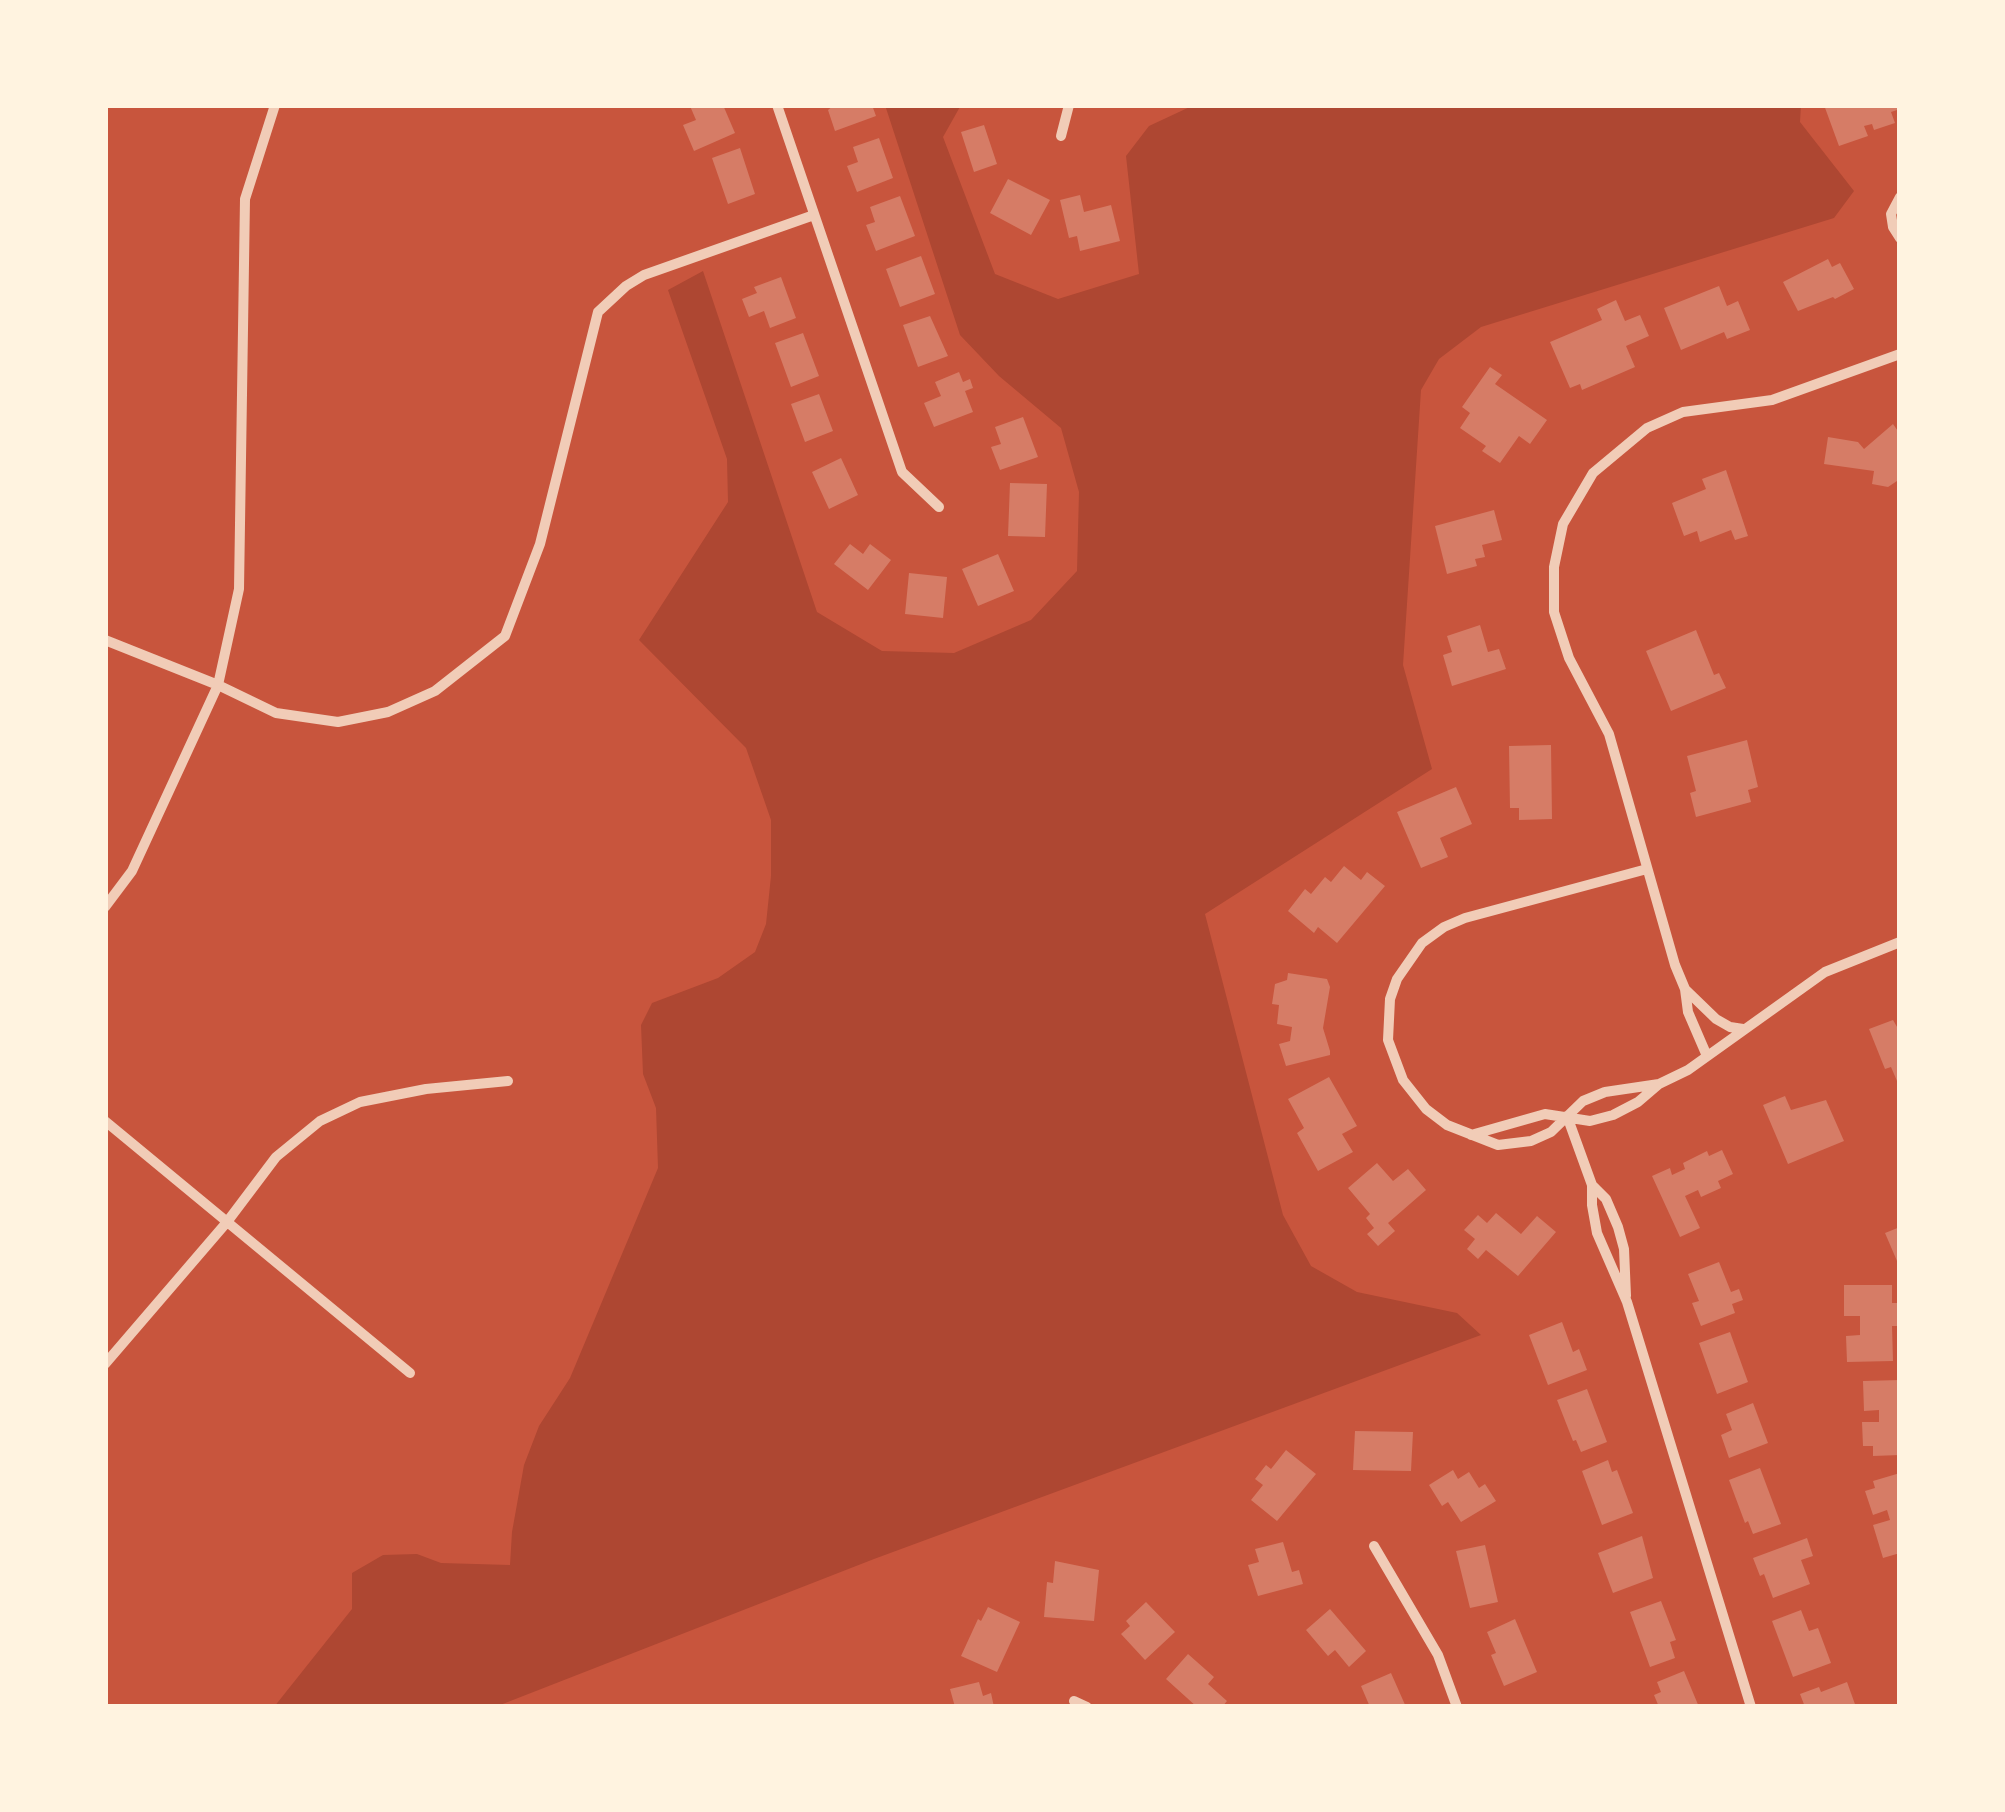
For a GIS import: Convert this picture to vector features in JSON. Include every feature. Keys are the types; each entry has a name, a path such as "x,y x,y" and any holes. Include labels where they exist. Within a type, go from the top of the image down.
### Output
{"street":[{"path":"105,907 132,872 218,685 239,589 245,199 275,105"},
{"path":"777,105 902,472 938,508"},
{"path":"1062,136 1069,105"},
{"path":"1900,197 1891,214 1900,238"},
{"path":"105,640 276,713 338,722 388,712 435,690 505,636 540,544 598,312 644,275 814,215"},
{"path":"1707,1056 1688,1012 1686,989 1675,965 1609,734 1568,658 1554,612 1554,567 1564,524 1578,494 1617,450 1646,428 1683,412 1772,400 1900,354"},
{"path":"1647,869 1466,918 1433,935 1408,960 1393,989 1387,1019 1393,1062 1426,1109 1446,1124 1498,1145 1531,1141 1552,1132 1583,1101 1605,1092 1659,1084"},
{"path":"1470,1136 1546,1114 1590,1121 1612,1115 1707,1056 1825,972 1900,942"},
{"path":"1686,989 1716,1019 1743,1029"},
{"path":"105,1364 226,1222 276,1156 320,1121 360,1102 426,1089 508,1081"},
{"path":"1566,1116 1592,1185 1612,1211 1624,1248 1626,1302"},
{"path":"105,1121 410,1373"},
{"path":"1592,1185 1597,1233 1626,1302 1751,1707"},
{"path":"1374,1546 1438,1656 1457,1707"},
{"path":"1074,1701 1087,1707"}],"shaded area":[{"path":"885,105 961,105 943,137 995,274 1058,299 1139,274 1126,156 1149,126 1194,105 1801,105 1800,122 1854,191 1834,218 1481,327 1439,359 1421,390 1403,665 1432,769 1205,914 1283,1215 1311,1266 1357,1292 1457,1313 1481,1335 874,1559 495,1707 274,1707 352,1609 352,1573 383,1555 417,1554 441,1563 510,1565 524,1465 539,1426 570,1378 658,1168 656,1108 643,1074 641,1025 652,1003 718,978 755,952 766,924 771,820 746,748 639,640 728,502 727,459 668,290 703,271 817,612 882,651 954,653 1031,620 1077,571 1079,492 1061,428 999,376 960,335"}],"building":[{"path":"723,105 735,133 694,151 683,125 696,120 690,106"},
{"path":"834,105 872,105 876,116 835,131 828,110"},
{"path":"1824,105 1900,105 1900,109 1891,112 1895,123 1874,130 1872,124 1864,126 1868,136 1839,146"},
{"path":"984,125 997,164 974,172 961,132"},
{"path":"879,138 893,178 857,192 847,166 858,162 853,147"},
{"path":"740,148 755,194 728,204 712,158"},
{"path":"1008,179 1050,200 1031,235 990,213"},
{"path":"1080,195 1084,212 1111,205 1120,241 1080,251 1077,236 1069,238 1060,200"},
{"path":"900,196 915,236 876,251 866,225 875,222 870,207"},
{"path":"921,256 935,294 900,307 886,269"},
{"path":"1828,259 1832,267 1840,263 1854,289 1798,311 1783,282"},
{"path":"781,277 796,318 770,328 764,311 749,317 742,299 757,293 754,287"},
{"path":"1719,286 1727,306 1738,301 1750,330 1727,339 1724,332 1681,350 1664,308"},
{"path":"1616,300 1625,321 1640,315 1649,336 1626,346 1635,367 1582,390 1580,384 1570,388 1550,342 1602,320 1597,309"},
{"path":"930,316 948,356 918,367 903,325"},
{"path":"803,333 819,376 791,387 775,343"},
{"path":"1490,367 1502,375 1495,384 1547,420 1530,444 1519,436 1500,463 1482,451 1486,446 1460,428 1470,413 1462,407"},
{"path":"959,372 963,382 970,379 973,388 965,391 973,412 934,427 924,403 941,396 935,382"},
{"path":"819,394 833,431 805,442 791,404"},
{"path":"1023,417 1038,457 1000,470 991,447 1001,444 995,427"},
{"path":"1893,424 1900,434 1900,479 1888,487 1872,484 1874,471 1824,464 1828,437 1858,442 1864,449"},
{"path":"841,458 858,495 829,509 812,472"},
{"path":"1726,470 1748,536 1735,540 1731,530 1700,542 1697,531 1684,536 1672,503 1706,489 1702,479"},
{"path":"1010,483 1047,484 1045,537 1008,536"},
{"path":"1494,510 1502,540 1482,545 1485,557 1475,559 1477,566 1447,574 1435,526"},
{"path":"850,544 863,554 870,544 891,560 868,590 834,564"},
{"path":"998,554 1014,591 978,606 962,569"},
{"path":"909,573 947,577 943,618 905,614"},
{"path":"1480,625 1488,652 1499,649 1506,669 1452,686 1443,655 1452,652 1447,636"},
{"path":"1696,630 1714,675 1719,673 1726,688 1671,711 1646,651"},
{"path":"1747,740 1758,787 1748,790 1751,802 1696,817 1690,793 1696,791 1687,756"},
{"path":"1551,745 1552,819 1519,820 1519,808 1510,808 1509,746"},
{"path":"1456,787 1472,824 1440,838 1448,857 1421,868 1397,812"},
{"path":"1344,866 1361,880 1367,872 1385,886 1337,943 1318,927 1314,933 1288,911 1305,889 1311,894 1325,877 1331,882"},
{"path":"1288,973 1327,979 1330,987 1323,1028 1330,1055 1286,1066 1279,1044 1290,1041 1292,1027 1277,1024 1279,1005 1272,1004 1275,984 1287,980"},
{"path":"1893,1020 1900,1032 1897,1081 1891,1067 1885,1069 1869,1029"},
{"path":"1329,1077 1357,1126 1342,1134 1353,1152 1318,1171 1297,1133 1304,1128 1288,1099"},
{"path":"1785,1096 1791,1110 1826,1100 1844,1141 1788,1164 1763,1105"},
{"path":"1722,1150 1733,1174 1718,1181 1721,1188 1701,1197 1698,1190 1685,1196 1700,1228 1680,1237 1652,1176 1670,1168 1672,1175 1685,1169 1683,1163 1707,1151 1709,1156"},
{"path":"1377,1163 1393,1181 1408,1169 1426,1190 1388,1223 1395,1231 1378,1246 1367,1234 1374,1228 1366,1218 1370,1214 1348,1188"},
{"path":"1496,1213 1521,1234 1537,1216 1556,1232 1518,1276 1486,1250 1478,1259 1467,1249 1475,1239 1464,1230 1478,1215 1487,1223"},
{"path":"1900,1227 1900,1268 1885,1233"},
{"path":"1719,1262 1731,1292 1739,1289 1743,1300 1732,1304 1735,1313 1701,1326 1692,1303 1699,1301 1688,1274"},
{"path":"1844,1285 1892,1285 1892,1303 1900,1303 1900,1326 1892,1326 1893,1361 1847,1362 1846,1336 1860,1335 1860,1316 1844,1316"},
{"path":"1562,1322 1573,1352 1579,1349 1587,1370 1548,1385 1529,1335"},
{"path":"1730,1332 1748,1382 1717,1394 1699,1343"},
{"path":"1900,1380 1900,1455 1873,1456 1873,1446 1863,1446 1862,1422 1879,1422 1879,1410 1864,1411 1863,1381"},
{"path":"1587,1389 1607,1442 1581,1452 1557,1400"},
{"path":"1753,1403 1768,1443 1729,1458 1721,1435 1732,1430 1726,1414"},
{"path":"1355,1431 1413,1432 1411,1471 1353,1470"},
{"path":"1286,1450 1316,1474 1277,1521 1251,1500 1263,1485 1255,1479 1266,1465 1271,1469"},
{"path":"1608,1460 1612,1472 1617,1470 1633,1513 1602,1525 1582,1471"},
{"path":"1760,1468 1781,1524 1753,1534 1729,1480"},
{"path":"1453,1470 1458,1479 1469,1472 1479,1488 1485,1484 1496,1501 1461,1522 1448,1502 1442,1506 1429,1485"},
{"path":"1900,1473 1900,1553 1883,1558 1873,1525 1890,1520 1887,1510 1873,1515 1865,1491 1875,1488 1873,1481"},
{"path":"1642,1536 1653,1578 1613,1593 1598,1553"},
{"path":"1807,1538 1813,1556 1801,1560 1810,1584 1773,1598 1753,1558"},
{"path":"1283,1542 1292,1572 1299,1570 1303,1584 1258,1596 1248,1565 1259,1562 1255,1549"},
{"path":"1485,1545 1498,1602 1470,1608 1456,1551"},
{"path":"1055,1561 1099,1570 1094,1621 1044,1617 1047,1582 1053,1583"},
{"path":"1661,1601 1676,1640 1670,1642 1675,1658 1650,1667 1630,1612"},
{"path":"1146,1602 1175,1632 1145,1660 1121,1634 1130,1626 1126,1621"},
{"path":"988,1607 1020,1622 997,1672 961,1656"},
{"path":"1330,1609 1366,1651 1349,1667 1335,1650 1328,1656 1306,1630"},
{"path":"1801,1610 1809,1631 1818,1628 1831,1663 1793,1677 1772,1621"},
{"path":"1515,1619 1537,1672 1504,1686 1491,1655 1496,1653 1487,1632"},
{"path":"1188,1654 1214,1677 1208,1684 1227,1701 1222,1707 1197,1707 1166,1679"},
{"path":"1684,1671 1699,1707 1659,1707 1654,1695 1661,1692 1657,1682"},
{"path":"1391,1673 1406,1707 1370,1707 1361,1686"},
{"path":"979,1682 983,1696 991,1693 994,1707 955,1707 950,1689"},
{"path":"1847,1682 1856,1707 1805,1707 1800,1694 1819,1687 1821,1692"}]}
